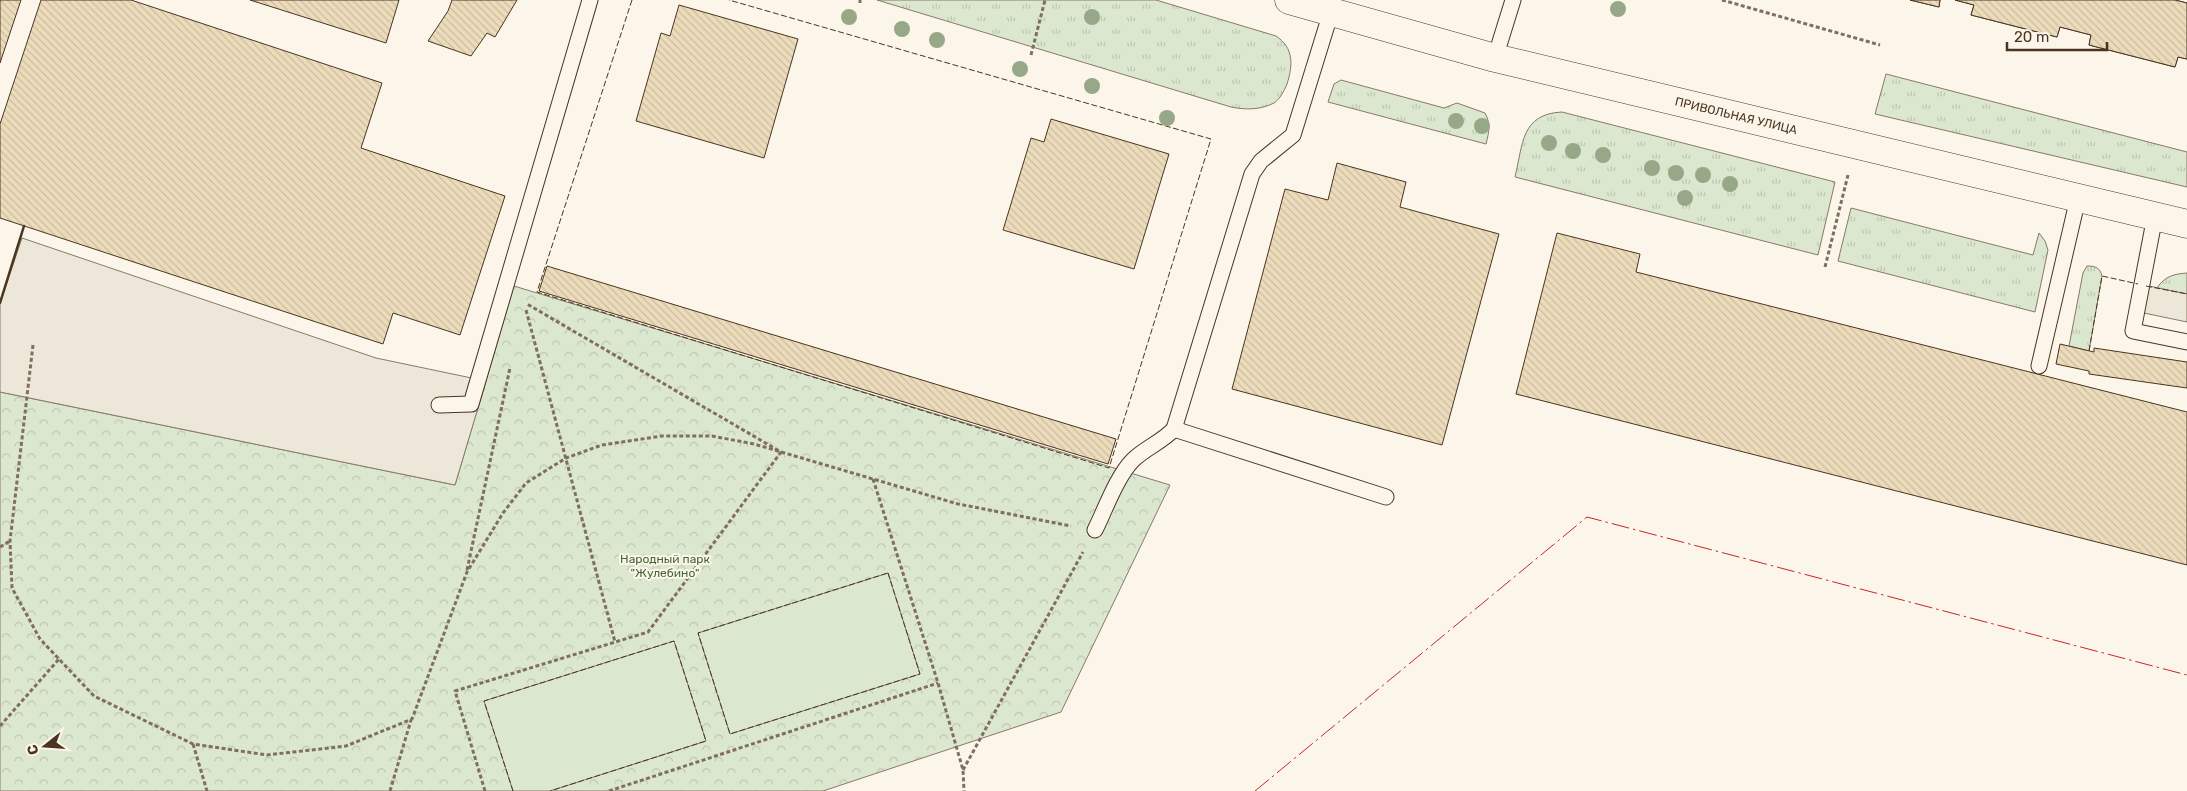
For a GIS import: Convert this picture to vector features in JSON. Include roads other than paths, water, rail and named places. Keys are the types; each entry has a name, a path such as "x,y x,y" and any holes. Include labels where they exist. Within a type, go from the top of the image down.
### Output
{"main road":[{"name":"ПРИВОЛЬНАЯ УЛИЦА","path":"1289,0 1496,58 2187,224"}],"lane":[{"path":"439,405 471,404 590,0"},
{"path":"1496,58 1513,0"},
{"path":"1095,530 1125,470 1133,460 1166,437 1174,429 1252,174 1261,161 1293,135 1331,12"},
{"path":"2039,366 2078,198"},
{"path":"2154,216 2133,331 2187,342"},
{"path":"1174,429 1386,497"}],"park label":[{"name":"Народный парк \"Жулебино\"","path":"665,566"}]}
